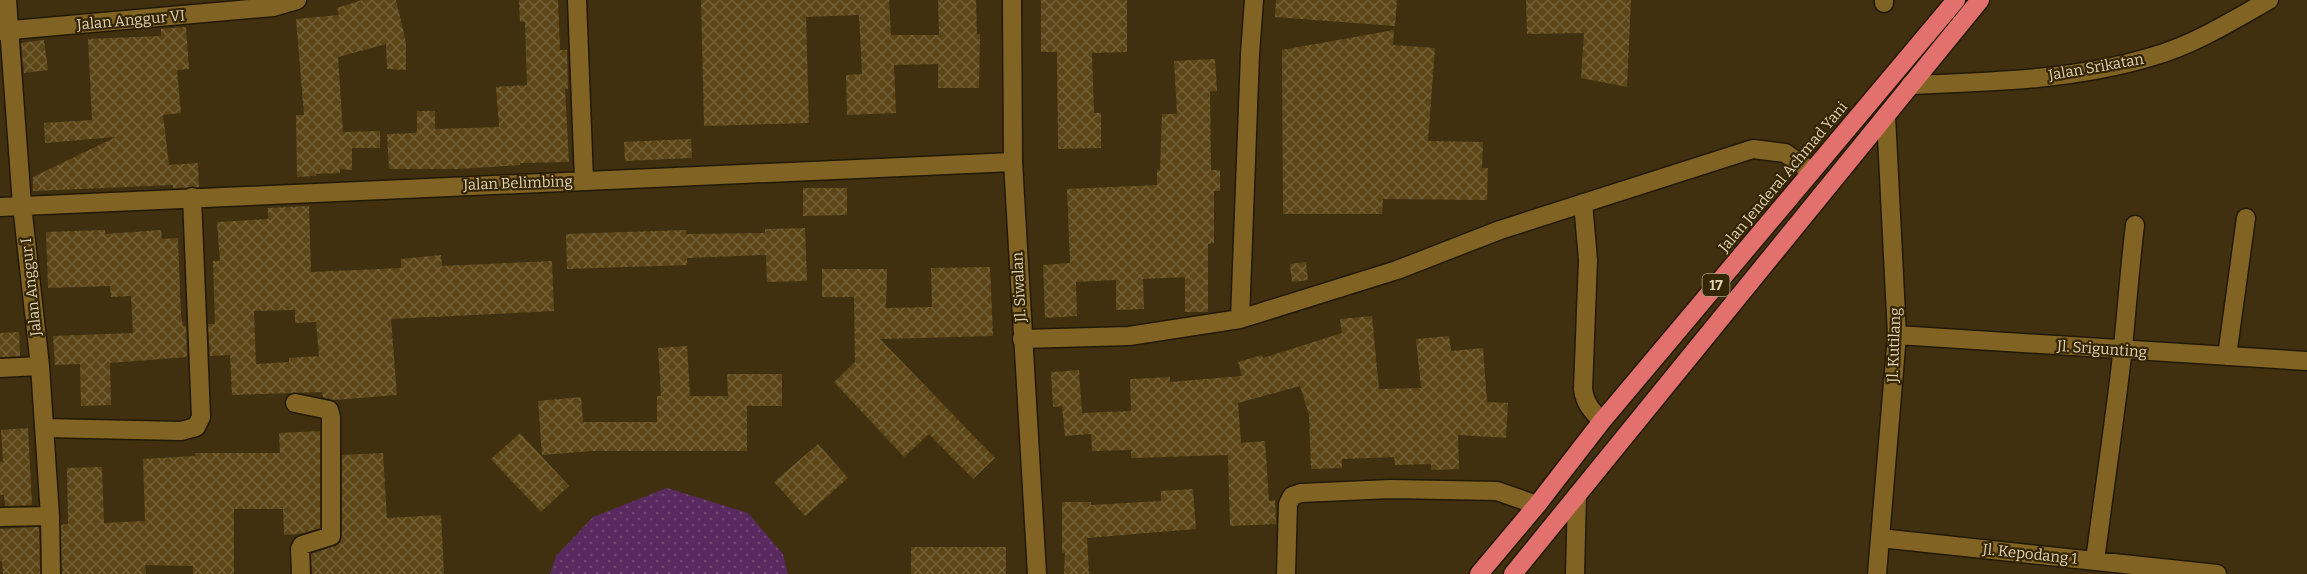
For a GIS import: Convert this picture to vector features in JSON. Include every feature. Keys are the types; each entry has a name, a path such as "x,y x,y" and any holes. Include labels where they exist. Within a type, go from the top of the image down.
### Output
{"highway":[{"name":"Jalan Jenderal Achmad Yani","path":"1479,574 1602,421 1798,162 1956,0"},
{"name":"17","path":"1513,574 1980,0"}],"street":[{"name":"Jalan Anggur I","path":"7,0 4,31 40,366 50,516 51,574"},
{"name":"Jalan Anggur VI","path":"4,31 297,0"},
{"path":"577,0 584,180"},
{"name":"Jl. Siwalan","path":"1012,0 1013,162 1022,339 1035,503 1037,574"},
{"path":"1240,318 1254,0"},
{"name":"Jalan Srikatan","path":"1910,85 2019,79 2079,72 2126,63 2155,56 2187,44 2269,0"},
{"name":"Jl. Kutilang","path":"1876,574 1897,335 1886,116"},
{"path":"1022,339 1129,336 1240,318 1397,270 1500,230 1753,149 1798,162"},
{"name":"Jalan Belimbing","path":"0,207 1013,162"},
{"path":"44,428 181,431 196,427 201,417 192,197"},
{"path":"1583,203 1587,260 1583,389 1590,409 1602,421"},
{"path":"2227,356 2246,218"},
{"path":"2095,561 2122,351 2129,291 2128,275 2135,225"},
{"name":"Jl. Srigunting","path":"1897,335 2307,361"},
{"path":"0,368 40,366"},
{"path":"295,403 329,410 331,417 332,536 302,545 300,549 301,574"},
{"path":"1286,574 1288,504 1292,496 1301,493 1391,489 1497,491 1537,504"},
{"path":"1575,574 1577,495"},
{"path":"0,517 50,516"},
{"name":"Jl. Kepodang 1","path":"1880,538 2045,565 2095,561 2217,574"}],"shaded area":[{"path":"667,488 748,513 783,554 788,574 550,574 556,556 593,517"}],"building":[{"path":"362,0 396,0 406,42 406,70 387,69 386,44 338,57 343,132 380,131 380,148 352,148 352,170 340,169 340,173 297,177 296,115 304,115 296,19 339,15 337,8"},
{"path":"519,0 558,0 560,50 567,50 568,89 565,89 569,162 520,163 520,165 458,169 389,169 387,134 415,133 417,131 417,111 435,111 435,129 499,127 496,87 527,85 525,22 520,22"},
{"path":"701,0 889,0 891,35 939,35 938,0 976,0 977,34 980,34 979,88 938,88 938,64 894,65 896,113 847,115 846,75 862,74 859,15 806,17 809,123 704,126"},
{"path":"1041,0 1127,0 1127,52 1092,53 1094,113 1101,113 1101,148 1058,149 1057,52 1041,52"},
{"path":"1276,0 1397,0 1395,26 1275,17"},
{"path":"1526,0 1631,0 1627,87 1581,78 1584,33 1527,34"},
{"path":"186,27 189,69 177,70 181,113 163,115 169,165 198,163 199,187 173,188 173,185 33,191 33,177 116,137 45,143 44,123 92,120 88,39 161,36 161,29"},
{"path":"1394,30 1393,45 1435,48 1428,141 1483,142 1482,168 1488,168 1487,200 1383,199 1382,214 1283,214 1282,50"},
{"path":"44,40 48,70 24,73 21,43"},
{"path":"1215,59 1217,91 1210,92 1211,170 1220,170 1220,191 1214,191 1214,243 1208,244 1208,312 1185,312 1185,277 1143,279 1144,309 1116,310 1116,280 1076,282 1077,316 1045,318 1043,265 1070,263 1067,189 1157,185 1157,170 1160,170 1162,114 1177,114 1174,61"},
{"path":"691,139 692,158 625,161 624,142"},
{"path":"803,188 847,188 847,215 803,216"},
{"path":"309,206 311,272 401,268 401,259 441,255 442,266 552,261 554,311 391,319 397,395 334,400 323,397 322,392 232,395 230,355 210,356 208,324 215,324 213,261 220,261 217,222 268,219 268,208","holes":["295,310 295,323 316,322 319,356 289,358 289,362 256,364 254,311"]},
{"path":"805,228 807,281 767,282 766,255 687,258 687,265 567,269 566,234 686,230 686,234 765,233 765,229"},
{"path":"105,230 105,234 161,230 162,239 178,238 181,315 183,326 186,326 187,357 110,363 111,405 81,406 80,364 55,365 53,336 133,333 131,296 111,297 110,286 48,288 46,232"},
{"path":"1306,262 1308,280 1292,282 1290,264"},
{"path":"990,267 993,336 880,339 995,458 973,479 929,434 904,457 834,382 855,362 854,297 822,297 822,269 887,269 886,308 932,307 931,268"},
{"path":"1372,316 1379,389 1421,388 1416,339 1449,336 1451,351 1483,348 1487,402 1508,403 1506,438 1458,435 1459,469 1431,470 1431,464 1395,465 1394,457 1342,459 1342,468 1311,469 1309,415 1300,386 1238,403 1241,443 1265,441 1269,501 1275,500 1276,524 1230,526 1228,455 1131,458 1131,450 1092,451 1091,434 1065,436 1062,406 1053,407 1051,372 1079,370 1082,413 1131,411 1130,379 1170,377 1170,382 1242,376 1238,362 1262,355 1263,358 1342,333 1340,319"},
{"path":"19,332 20,356 0,357 0,333"},
{"path":"687,346 690,396 728,396 727,374 782,374 782,406 747,406 747,451 592,451 542,455 538,401 581,397 583,422 657,422 657,396 661,396 658,348"},
{"path":"28,428 32,505 5,506 4,495 0,495 0,462 3,462 1,430"},
{"path":"320,431 320,528 300,534 284,535 283,509 234,509 234,574 193,574 193,566 145,565 146,574 62,574 61,525 68,524 67,468 102,467 104,523 145,521 143,459 195,456 195,453 280,453 279,433"},
{"path":"520,433 569,486 541,512 491,459"},
{"path":"818,444 848,478 805,516 774,482"},
{"path":"383,453 387,518 441,515 444,574 312,574 311,554 335,546 340,543 342,537 342,455"},
{"path":"1193,489 1196,529 1087,538 1089,574 1064,574 1062,502 1091,502 1091,505 1161,501 1161,491"},
{"path":"39,527 40,574 3,574 2,561 0,561 0,529"},
{"path":"911,547 1006,547 1006,574 911,574"}]}
